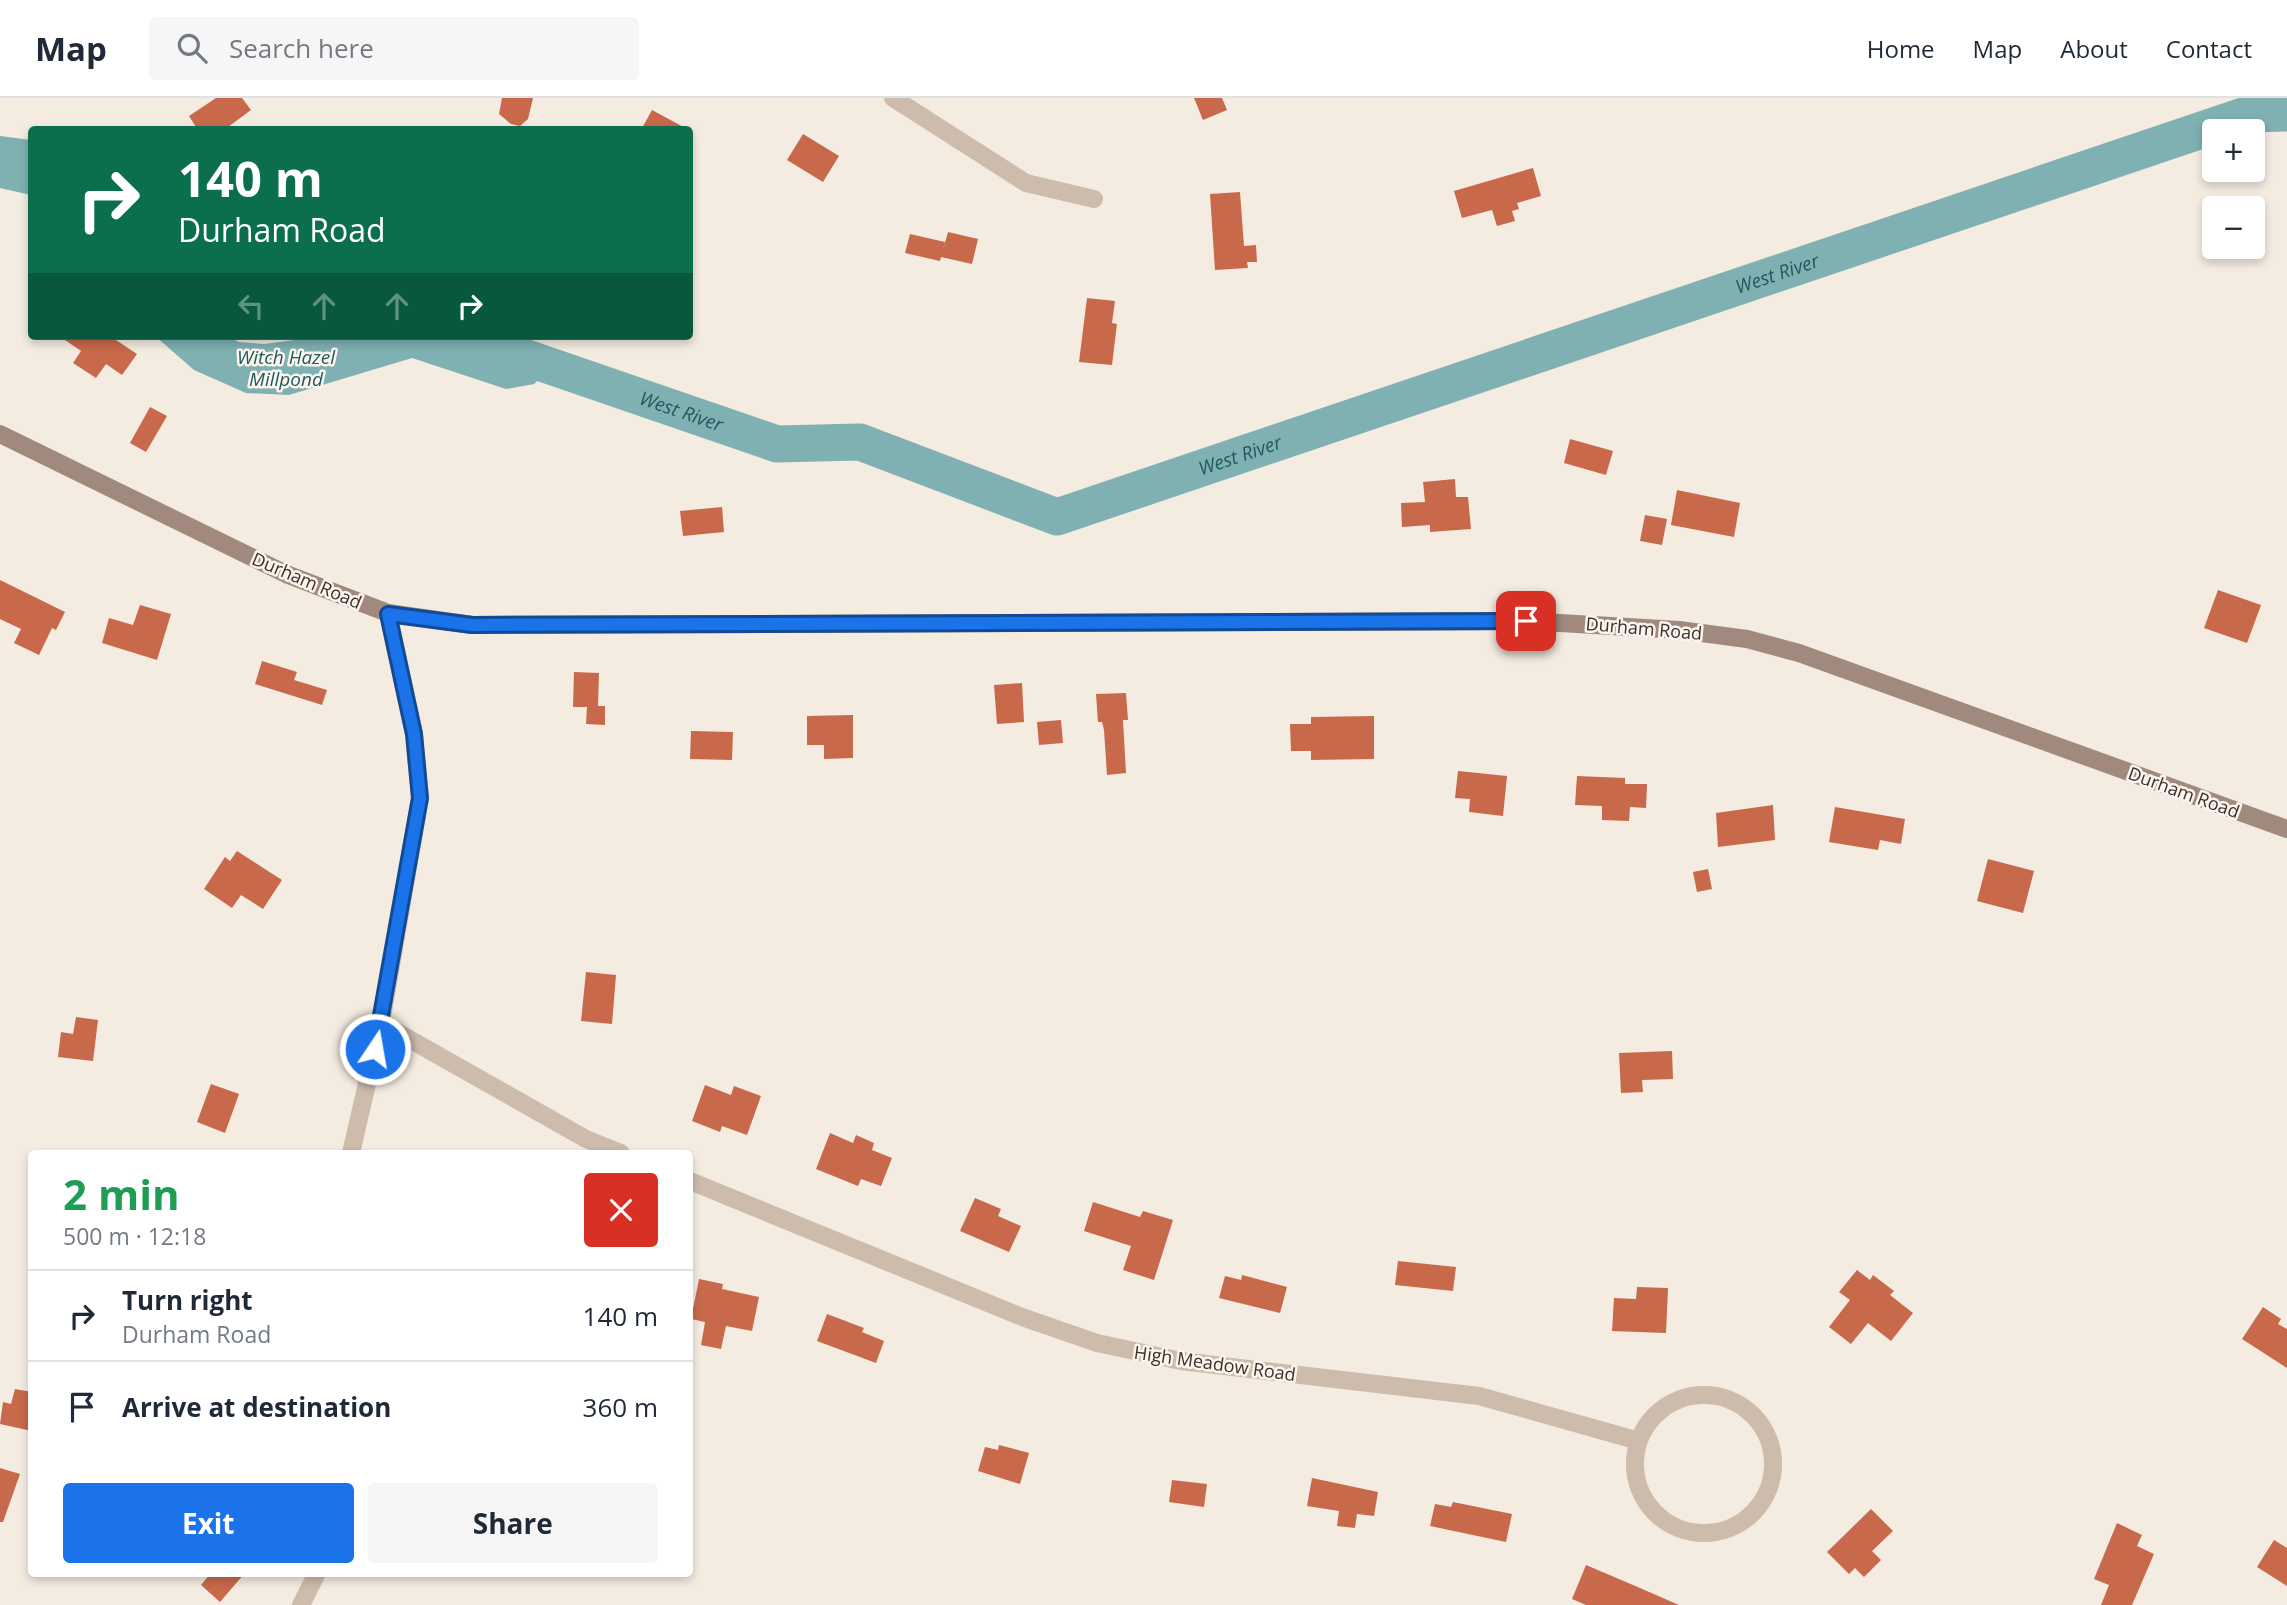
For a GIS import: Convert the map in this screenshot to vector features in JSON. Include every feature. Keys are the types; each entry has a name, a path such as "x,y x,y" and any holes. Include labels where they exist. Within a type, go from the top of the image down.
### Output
{"main road":[{"name":"Durham Road","path":"0,434 286,574 388,614 472,625 1526,621 1679,629 1747,639 1842,666 2287,829"}],"street":[{"path":"893,98 1026,183 1094,199"},
{"path":"352,1150 381,1023 420,798 414,734 388,614"},
{"path":"381,1023 586,1139 614,1150"},
{"name":"High Meadow Road","path":"693,1182 1022,1317 1097,1343 1181,1361 1479,1396 1639,1441"},
{"path":"1703,1395 1731,1400 1754,1416 1769,1439 1773,1467 1766,1494 1750,1516 1724,1531 1709,1534 1679,1529 1654,1512 1638,1486 1635,1456 1639,1441 1653,1417 1676,1401 1703,1395"},
{"path":"301,1605 315,1577"}],"water":[{"path":"0,136 28,140 28,194 0,188"},
{"name":"Witch Hazel Millpond","path":"160,340 235,340 264,344 294,340 516,340 537,349 545,360 545,374 534,384 506,389 412,358 289,395 246,393 194,370"}],"building":[{"path":"216,98 242,98 251,110 229,126 195,126 189,116"},
{"path":"502,98 533,98 528,119 520,126 511,124 499,114"},
{"path":"1194,98 1222,98 1227,110 1203,120"},
{"path":"652,110 682,126 643,126"},
{"path":"803,134 839,156 823,182 787,160"},
{"path":"1533,168 1541,196 1517,203 1519,209 1512,211 1515,221 1497,226 1492,210 1462,218 1454,191"},
{"path":"1240,192 1244,246 1256,245 1257,262 1247,262 1248,268 1215,270 1210,194"},
{"path":"948,232 978,239 972,264 941,257"},
{"path":"910,234 945,242 940,261 905,253"},
{"path":"1087,298 1115,301 1112,323 1117,324 1112,365 1079,362"},
{"path":"65,340 116,340 137,354 122,375 106,364 96,378 73,363 81,351"},
{"path":"150,407 167,416 146,452 130,443"},
{"path":"1570,439 1613,451 1606,475 1564,463"},
{"path":"1455,479 1456,497 1468,497 1471,529 1430,532 1430,525 1402,527 1401,503 1425,502 1423,482"},
{"path":"1677,490 1740,503 1734,537 1671,525"},
{"path":"722,507 724,532 683,536 680,511"},
{"path":"1645,515 1667,519 1662,545 1640,541"},
{"path":"0,580 65,612 56,630 52,628 39,655 14,643 21,629 0,619"},
{"path":"2218,590 2261,605 2247,643 2204,628"},
{"path":"140,605 171,614 157,660 102,643 109,618 133,625"},
{"path":"262,661 297,672 294,680 327,690 322,705 255,684"},
{"path":"574,672 599,673 598,706 605,706 605,725 586,724 587,707 573,707"},
{"path":"1022,683 1024,722 997,724 994,685"},
{"path":"1126,693 1128,720 1123,720 1126,773 1107,775 1104,730 1102,722 1098,722 1096,694"},
{"path":"853,715 853,758 824,759 824,745 807,745 807,716"},
{"path":"1374,716 1374,759 1311,760 1311,751 1291,751 1290,724 1311,724 1311,717"},
{"path":"1061,720 1063,743 1039,745 1037,722"},
{"path":"691,731 733,732 732,760 690,759"},
{"path":"1458,771 1507,776 1503,816 1469,812 1470,799 1455,798"},
{"path":"1577,776 1625,778 1625,784 1647,784 1646,808 1630,807 1629,821 1602,820 1602,806 1575,805"},
{"path":"1773,805 1775,840 1718,847 1716,813"},
{"path":"1835,807 1905,819 1901,844 1880,840 1878,850 1829,842"},
{"path":"237,851 282,880 263,909 241,895 232,908 204,889 225,857 230,861"},
{"path":"1988,859 2034,871 2023,913 1977,901"},
{"path":"1708,869 1712,889 1697,892 1693,872"},
{"path":"586,972 616,975 612,1024 581,1021"},
{"path":"76,1017 98,1020 93,1061 58,1057 61,1032 73,1034"},
{"path":"1672,1051 1673,1079 1642,1080 1643,1092 1621,1093 1619,1053"},
{"path":"211,1084 239,1094 225,1133 197,1122"},
{"path":"705,1085 731,1095 734,1086 761,1096 747,1135 722,1126 720,1132 692,1121"},
{"path":"830,1133 853,1143 856,1135 874,1143 872,1150 892,1158 881,1186 861,1179 858,1186 816,1169"},
{"path":"975,1198 1001,1209 998,1216 1021,1226 1009,1252 960,1231"},
{"path":"1093,1202 1140,1217 1143,1211 1173,1220 1154,1280 1123,1270 1131,1246 1084,1231"},
{"path":"1398,1261 1456,1267 1453,1291 1395,1285"},
{"path":"1857,1270 1870,1280 1873,1275 1894,1291 1890,1295 1913,1313 1891,1341 1868,1323 1851,1344 1829,1327 1850,1300 1839,1292"},
{"path":"1242,1275 1287,1287 1280,1313 1219,1298 1225,1276 1241,1280"},
{"path":"699,1279 723,1284 722,1289 759,1297 752,1331 726,1326 721,1349 701,1345 705,1322 693,1319"},
{"path":"1637,1287 1668,1288 1666,1333 1612,1331 1614,1298 1636,1299"},
{"path":"2263,1307 2281,1319 2278,1324 2287,1329 2287,1368 2242,1339"},
{"path":"827,1314 864,1328 862,1332 884,1341 876,1363 817,1341"},
{"path":"15,1389 28,1391 28,1430 0,1424 3,1402 11,1404"},
{"path":"999,1445 1029,1453 1020,1484 978,1471 985,1447 998,1450"},
{"path":"0,1468 20,1474 3,1522 0,1522"},
{"path":"1312,1478 1378,1492 1374,1516 1357,1514 1355,1528 1337,1526 1339,1511 1307,1506"},
{"path":"1172,1480 1207,1484 1204,1507 1169,1502"},
{"path":"1453,1502 1512,1514 1506,1542 1430,1526 1435,1504 1451,1507"},
{"path":"1871,1509 1893,1531 1872,1551 1881,1560 1864,1577 1855,1568 1849,1574 1827,1552"},
{"path":"2117,1523 2142,1535 2137,1546 2154,1554 2132,1605 2101,1605 2109,1585 2094,1579"},
{"path":"2274,1540 2287,1548 2287,1586 2257,1567"},
{"path":"1586,1565 1679,1605 1586,1605 1572,1599"},
{"path":"208,1577 242,1577 220,1602 201,1585"}],"waterway":[{"name":"West River","path":"498,348 777,444 860,442 1057,517 2249,114 2287,113"}],"route":[{"path":"375,1049 420,798 414,734 388,614 472,625 1526,621"}]}
